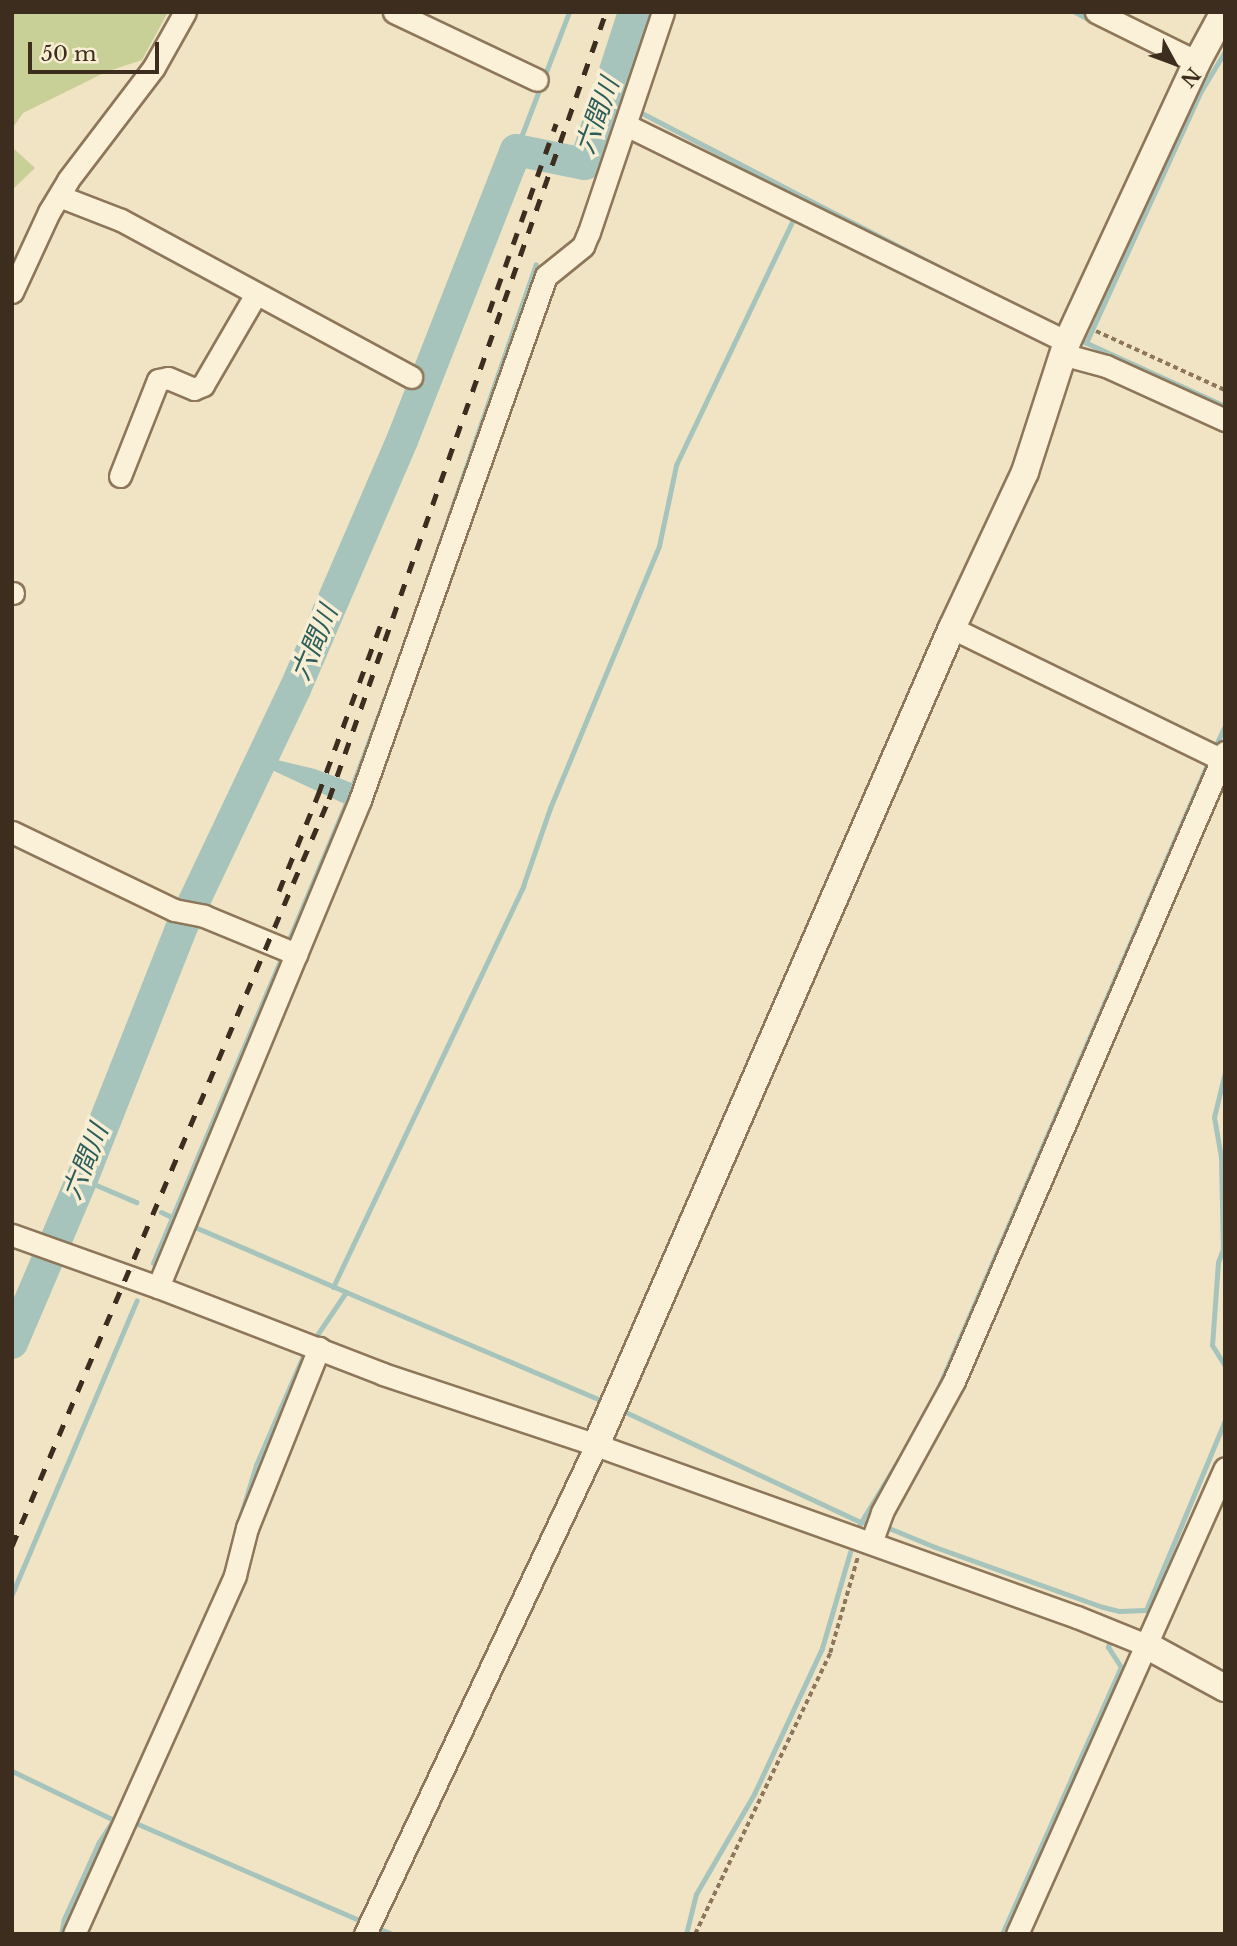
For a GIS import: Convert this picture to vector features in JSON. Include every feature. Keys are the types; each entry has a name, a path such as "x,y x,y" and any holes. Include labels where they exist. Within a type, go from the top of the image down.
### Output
{"street":[{"path":"12,292 59,196 154,67 185,12"},
{"path":"394,12 537,80"},
{"path":"158,1287 288,950 389,722 545,275 583,246 663,12"},
{"path":"1096,12 1197,62"},
{"path":"368,1927 596,1445 953,628 1025,472 1046,414 1047,396 1197,62 1218,39 1224,12"},
{"path":"628,116 797,211 1074,338 1106,366 1225,420"},
{"path":"59,196 121,220 411,377"},
{"path":"120,476 158,380 169,378 194,389 204,385 256,294"},
{"path":"873,1532 954,1381 1219,756 953,628"},
{"path":"12,832 174,910 204,916 288,950"},
{"path":"12,1235 158,1287 383,1374 596,1445 873,1532 1146,1645 1225,1688"},
{"path":"74,1934 235,1575 247,1528 319,1348"},
{"path":"1017,1934 1225,1468"}],"path":[{"path":"1074,338 1225,390"},
{"path":"695,1934 830,1653 873,1532"}],"green space":[{"path":"12,12 168,12 142,60 106,72 23,113 12,129"},
{"path":"12,147 35,168 12,190"}],"water":[{"path":"277,760 315,769 357,785 349,806 272,770"}],"waterway":[{"path":"516,150 569,12"},
{"name":"六間川","path":"12,1343 82,1179 180,931 295,689 403,438 516,150 585,164 634,12"},
{"path":"1075,12 1094,22"},
{"path":"1086,343 1201,91 1225,51"},
{"path":"606,95 625,105"},
{"path":"634,109 803,197 799,206"},
{"path":"803,197 958,277"},
{"path":"333,1287 523,886 550,808 659,546 676,465 795,215"},
{"path":"414,618 536,264"},
{"path":"1078,339 1225,406"},
{"path":"351,789 399,660"},
{"path":"1213,751 1225,725"},
{"path":"261,760 281,767"},
{"path":"936,1393 1209,760"},
{"path":"287,944 348,798"},
{"path":"153,1263 283,953"},
{"path":"1225,1072 1214,1117 1221,1157 1223,1249 1218,1262 1212,1345 1225,1366"},
{"path":"82,1179 136,1202"},
{"path":"161,1212 174,1218"},
{"path":"190,1225 346,1292 317,1335"},
{"path":"346,1292 607,1403"},
{"path":"12,1594 137,1300"},
{"path":"238,1524 256,1465 303,1356"},
{"path":"619,1409 860,1522 874,1524"},
{"path":"884,1526 1103,1607 1119,1611 1146,1610 1225,1420"},
{"path":"858,1527 904,1451"},
{"path":"686,1934 696,1894 754,1794 822,1648 850,1552"},
{"path":"1002,1934 1121,1667 1108,1647 1110,1640"},
{"path":"12,1771 114,1820"},
{"path":"61,1934 64,1919 99,1842 119,1811"},
{"path":"131,1821 366,1923"},
{"path":"375,1927 392,1934"}],"railway":[{"path":"12,1546 329,799 606,12"},
{"path":"489,312 556,124"},
{"path":"279,891 318,795 384,616"}]}
